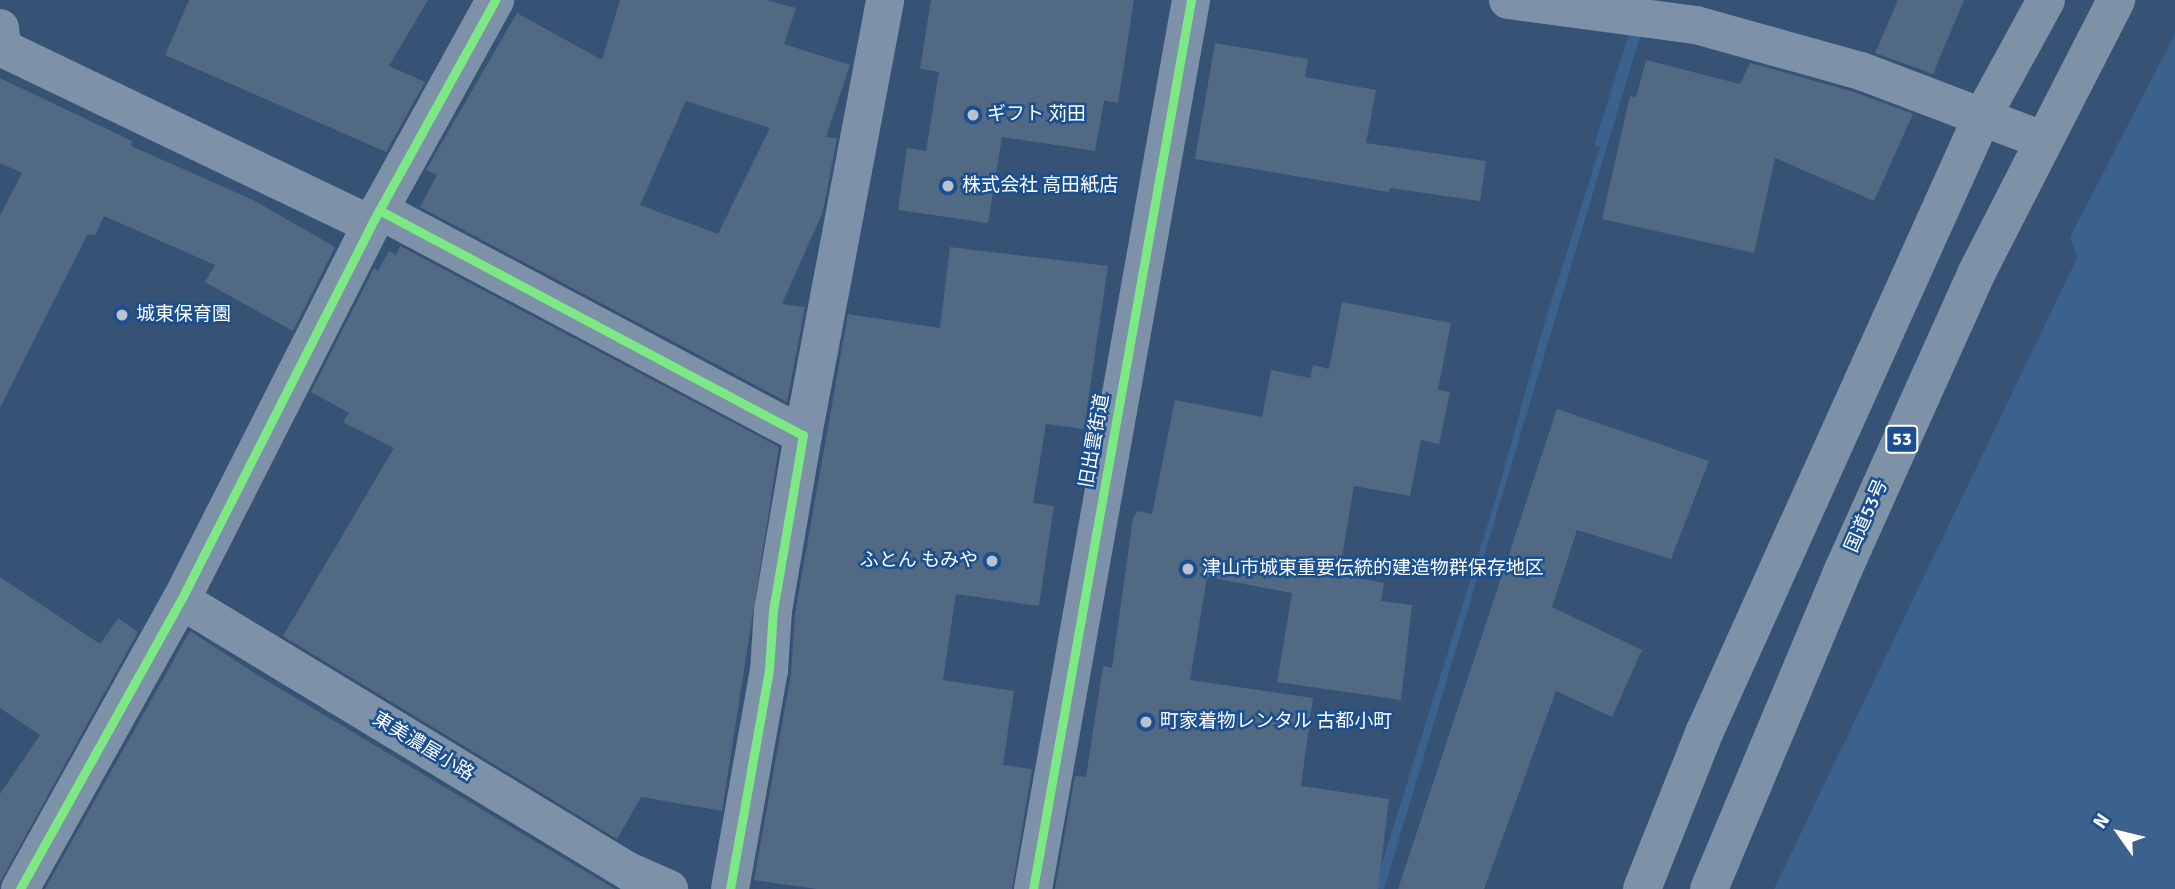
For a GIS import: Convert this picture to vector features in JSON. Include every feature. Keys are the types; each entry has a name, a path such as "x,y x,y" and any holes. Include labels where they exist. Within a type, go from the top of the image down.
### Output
{"highway":[{"path":"1642,889 1705,731 1982,117 2046,0"},
{"name":"国道53号","path":"1709,889 1849,556 1976,274 2116,0"}],"street":[{"path":"20,889 181,600 375,217 495,0"},
{"path":"730,889 769,670 773,610 803,435 885,0"},
{"name":"旧出雲街道","path":"1033,889 1191,0"},
{"path":"1508,0 1696,25 1861,71 2043,140"},
{"path":"0,28 2,48 375,217 803,435"},
{"name":"東美濃屋小路","path":"181,600 628,871 669,889"}],"water":[{"path":"1651,0 1384,889 1374,889 1499,488 1542,331 1600,147 1594,145 1629,34"},
{"path":"2175,34 2175,889 1774,889 2077,258 2070,237"}],"building":[{"path":"189,0 428,0 389,66 425,82 386,152 165,55"},
{"path":"620,0 766,0 796,8 784,44 850,65 826,137 837,138 823,211 782,304 805,307 787,402 420,207 437,175 426,170 517,13 602,60","holes":["686,101 770,128 718,234 640,205"]},
{"path":"931,0 1134,0 1118,103 1104,101 1095,151 1002,137 988,223 898,210 907,148 926,151 939,72 920,69"},
{"path":"1898,0 1964,0 1933,74 1875,53"},
{"path":"1215,43 1308,59 1305,77 1376,90 1366,143 1486,161 1480,201 1390,188 1389,192 1195,159"},
{"path":"1646,60 1740,84 1750,63 1854,92 1913,114 1874,201 1775,158 1754,253 1602,219 1630,96 1636,97"},
{"path":"0,78 132,141 131,146 253,200 335,247 293,331 205,282 215,265 104,216 96,234 87,235 0,408 0,216 22,173 0,163"},
{"path":"400,246 779,447 722,811 641,797 617,839 283,636 394,448 343,422 349,413 311,392 374,268 378,271 389,251 396,255"},
{"path":"950,247 1108,266 1084,429 1046,424 1033,503 1054,506 1039,606 956,594 943,680 1014,691 1003,765 1032,769 1012,889 817,889 754,880 791,674 795,613 848,314 940,328"},
{"path":"1342,302 1451,323 1438,390 1450,392 1439,444 1421,440 1410,496 1354,486 1339,574 1384,583 1381,601 1412,605 1401,700 1277,682 1292,593 1207,577 1190,680 1313,698 1301,786 1389,799 1378,889 1055,889 1075,776 1086,777 1103,666 1112,668 1133,518 1138,511 1152,514 1175,400 1262,417 1271,370 1310,378 1313,365 1329,369"},
{"path":"1557,409 1709,461 1671,559 1577,530 1552,607 1642,650 1612,717 1556,691 1484,889 1398,889"},
{"path":"0,577 100,644 118,618 138,632 0,882 0,794 40,735 0,708"},
{"path":"190,631 259,676 615,889 45,889"}],"cycle path":[{"path":"20,889 181,600 371,225 495,0"},
{"path":"1033,889 1191,0"},
{"path":"379,210 803,435 773,610 769,670 730,889"}],"place":[{"name":"ギフト 苅田","path":"973,115"},
{"name":"株式会社 高田紙店","path":"948,186"},
{"name":"城東保育園","path":"122,315"},
{"name":"ふとん もみや","path":"992,561"},
{"name":"津山市城東重要伝統的建造物群保存地区","path":"1188,569"},
{"name":"町家着物レンタル 古都小町","path":"1146,722"}]}
